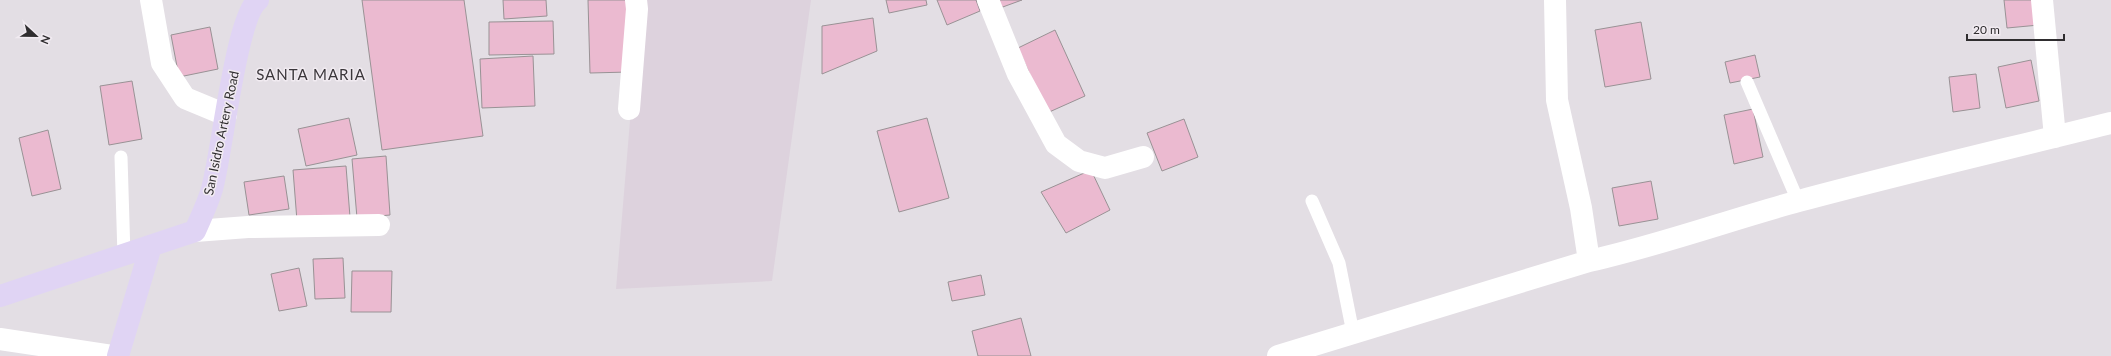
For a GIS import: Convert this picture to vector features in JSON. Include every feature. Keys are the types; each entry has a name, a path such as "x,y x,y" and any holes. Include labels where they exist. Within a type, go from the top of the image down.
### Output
{"street":[{"path":"151,0 162,64 185,98 226,115"},
{"name":"San Isidro Artery Road","path":"195,231 212,188 239,45 251,5 258,0"},
{"path":"629,109 637,9 636,0"},
{"path":"988,0 1018,74 1056,144 1079,161 1105,168 1143,157"},
{"path":"1555,0 1557,100 1581,208 1589,261"},
{"path":"2042,0 2055,137"},
{"path":"1278,356 1589,261 1634,251 1798,201 2004,148 2111,123"},
{"path":"0,296 124,256 195,231 248,228 379,225"},
{"path":"118,356 151,246"},
{"path":"0,339 112,356"}],"lane":[{"path":"1747,82 1798,201"},
{"path":"121,157 124,256"},
{"path":"1312,201 1339,263 1353,333"}],"shaded area":[{"path":"640,0 811,0 772,281 616,289"}],"building":[{"path":"362,0 464,0 483,136 382,150"},
{"path":"503,0 546,0 547,16 504,19"},
{"path":"588,0 628,0 629,72 590,73"},
{"path":"886,0 926,0 927,5 889,13"},
{"path":"937,0 976,0 980,11 947,25"},
{"path":"997,0 1022,0 1000,8"},
{"path":"2004,0 2036,0 2039,25 2007,28"},
{"path":"873,18 877,51 822,74 822,26"},
{"path":"553,21 554,54 489,55 489,22"},
{"path":"1641,22 1651,79 1605,87 1595,30"},
{"path":"210,27 218,69 179,77 171,35"},
{"path":"1055,30 1085,96 1047,113 1018,48"},
{"path":"1755,55 1760,77 1730,83 1725,62"},
{"path":"533,56 535,106 482,108 480,59"},
{"path":"2031,60 2039,101 2006,108 1998,67"},
{"path":"1976,74 1980,108 1953,112 1949,77"},
{"path":"132,81 142,139 109,145 100,86"},
{"path":"1753,109 1763,157 1734,164 1724,115"},
{"path":"349,118 357,155 306,166 298,129"},
{"path":"927,118 949,198 899,212 877,131"},
{"path":"1184,119 1198,157 1162,171 1147,133"},
{"path":"48,130 61,189 32,196 19,138"},
{"path":"386,156 390,215 357,218 352,159"},
{"path":"346,166 350,217 297,221 293,170"},
{"path":"1091,170 1110,210 1066,233 1041,192"},
{"path":"284,176 289,209 249,215 244,182"},
{"path":"1651,181 1658,219 1619,226 1612,188"},
{"path":"343,258 345,298 315,299 313,259"},
{"path":"299,268 307,306 279,311 271,274"},
{"path":"352,271 392,271 391,312 351,312"},
{"path":"981,275 985,295 952,301 948,282"},
{"path":"1021,318 1031,356 978,356 972,331"}],"district":[{"name":"SANTA MARIA","path":"311,74"}]}
